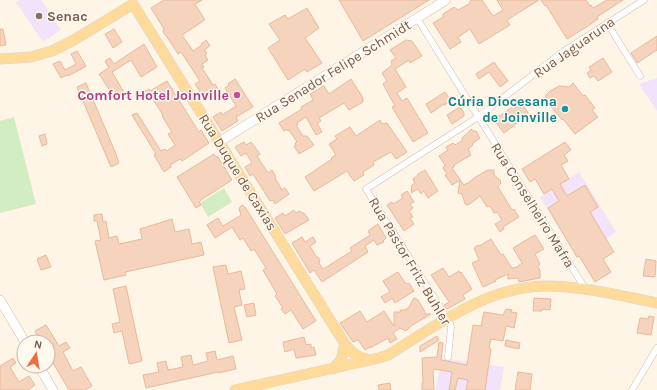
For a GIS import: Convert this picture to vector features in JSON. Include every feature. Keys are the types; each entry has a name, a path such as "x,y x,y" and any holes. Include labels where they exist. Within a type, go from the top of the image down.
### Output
{"main road":[{"name":"Rua Senador Felipe Schmidt","path":"219,142 446,0"},
{"path":"0,58 26,57 52,51 74,40 134,1"},
{"name":"Rua Duque de Caxias","path":"134,1 219,142 345,344 352,354 357,357 370,360"},
{"path":"235,390 333,369 388,355 447,318 485,299 517,289 545,286 586,290 657,302"},
{"path":"0,300 20,334"},
{"path":"333,369 341,360 345,344"},
{"path":"44,374 53,390"}],"street":[{"name":"Rua Jaguaruna","path":"366,189 478,117 564,51 644,0"},
{"name":"Rua Conselheiro Mafra","path":"417,18 586,290"},
{"path":"607,23 640,76"},
{"name":"Rua Pastor Fritz Buhler","path":"366,189 452,326 448,357"},
{"path":"632,390 657,348"}],"shaded area":[{"name":"Senac","path":"19,0 41,0 61,30 43,42 16,2"},
{"path":"657,78 657,111 639,84"},
{"path":"579,172 616,232 577,258 540,197"},
{"path":"441,358 504,367 500,390 436,390"}],"green space":[{"path":"14,117 36,204 0,213 0,121"},
{"path":"224,188 232,202 208,217 200,203"}],"building":[{"path":"164,0 202,0 195,4 205,20 182,35 193,51 202,45 201,44 206,40 210,46 204,50 207,53 205,55 208,60 202,64 204,67 202,68 221,94 213,99 210,96 205,99 195,84 200,81 181,52 178,54 163,32 164,29 151,8"},
{"path":"339,0 429,0 363,41"},
{"path":"471,0 482,0 493,16 503,10 497,0 539,0 507,20 510,25 479,44 470,29 458,37 461,42 450,49 433,23 443,17 443,14 454,7 458,10 469,4"},
{"path":"541,0 586,0 593,8 607,0 623,0 597,17 598,19 588,26 567,39 546,5 545,6"},
{"path":"307,8 319,28 305,38 322,63 307,72 305,69 288,80 268,48 280,40 269,24 285,15 288,19"},
{"path":"0,29 3,29 6,45 0,46"},
{"path":"114,29 122,42 113,48 105,34"},
{"path":"657,36 657,50 637,63 631,53"},
{"path":"406,40 412,41 422,56 410,63 409,60 395,69 406,87 397,93 402,101 407,98 428,133 413,142 392,107 395,106 383,84 387,81 382,73 391,66 391,61 396,58 390,50"},
{"path":"144,44 157,67 141,77 131,60 112,72 125,94 116,100 99,74 109,68 105,61 110,58 114,64"},
{"path":"77,51 86,66 68,76 67,75 61,78 53,64 60,61 65,70 76,64 71,54"},
{"path":"603,58 612,72 598,81 594,76 590,78 587,73 591,70 589,67"},
{"path":"494,62 508,81 500,87 489,72 479,79 476,74"},
{"path":"235,79 253,107 236,117 238,121 222,131 213,117 221,112 222,115 236,106 225,88"},
{"path":"351,79 363,98 363,102 349,110 344,103 319,118 321,121 317,123 322,132 316,135 306,117 297,123 298,125 296,125 303,136 307,136 314,145 299,154 294,146 297,142 289,130 288,131 287,129 284,131 279,123 302,109 301,107 313,100 310,94 324,86 329,94"},
{"path":"167,81 199,132 201,130 209,143 182,161 180,159 170,165 171,167 164,172 154,155 156,154 132,115 137,113 161,151 165,149 167,151 175,145 168,134 172,132 162,116 163,115 152,98 147,101 142,93 149,89 150,91"},
{"path":"86,83 119,163 111,167 77,87"},
{"name":"Cúria Diocesana de Joinville","path":"573,83 595,108 592,110 598,117 575,134 549,104 550,103 545,96 559,86 569,87"},
{"path":"445,92 451,101 431,113 426,104"},
{"path":"519,100 529,114 504,133 494,120 515,105 514,104"},
{"path":"460,107 464,113 464,116 452,124 447,115"},
{"path":"380,120 382,124 387,123 407,152 396,159 391,152 373,162 374,165 363,172 364,175 354,181 347,171 314,191 305,177 336,155 329,144 337,139 335,136 350,127 356,136"},
{"path":"472,129 472,131 476,131 480,138 468,149 471,155 454,165 455,166 452,168 464,185 488,170 494,170 494,175 501,181 498,187 511,208 513,210 514,209 519,217 503,227 504,229 500,232 495,224 502,220 497,212 494,213 490,206 487,207 480,196 470,204 465,204 462,194 458,193 460,180 452,185 445,175 447,174 443,168 445,165 439,156 448,150 446,147 453,143 455,145 463,140 462,138"},
{"path":"45,134 47,144 42,146 39,136"},
{"path":"244,142 246,145 251,142 260,154 257,156 268,173 272,170 282,190 285,188 289,194 275,204 273,200 270,201 253,174 250,176 245,167 252,163 246,153 241,156 235,147"},
{"path":"565,142 571,150 564,155 568,161 561,165 569,179 560,184 567,196 585,185 598,207 590,212 614,252 603,259 611,272 595,282 579,256 577,257 548,208 559,201 552,189 544,194 535,179 530,182 522,169"},
{"path":"214,154 218,157 232,180 201,200 199,202 201,205 196,208 177,177"},
{"path":"425,170 438,191 428,198 424,191 421,194 418,189 411,193 412,185 415,183 413,179"},
{"path":"407,191 414,202 410,204 413,208 409,211 413,217 410,218 414,224 404,231 387,205 392,202 393,204 403,198 401,195"},
{"path":"242,205 245,207 316,321 303,329 291,310 285,314 281,309 283,308 275,296 277,294 263,270 266,268 254,249 251,251 243,238 240,240 232,227 215,238 207,225 218,218 223,226 241,215 239,209"},
{"path":"294,210 296,213 300,211 301,213 304,213 309,220 285,234 275,218 283,213 285,216"},
{"path":"102,214 103,222 106,221 109,238 117,236 119,244 142,239 140,229 172,219 175,232 189,229 192,244 201,242 204,255 125,272 126,275 104,280 95,241 101,240 97,221 94,221 94,215"},
{"path":"378,224 386,238 383,241 384,242 377,245 374,240 365,246 368,252 322,282 314,270 310,273 292,243 302,237 305,242 313,237 316,242 310,246 317,258 318,257 320,260 319,263 323,269 352,251 350,248 370,235 368,231"},
{"path":"535,235 544,249 535,254 540,264 538,266 540,278 519,282 518,278 508,279 508,274 483,287 472,263 479,260 474,248 491,239 501,255 503,254 512,268 517,267 522,263 513,248"},
{"path":"46,255 51,267 41,270 37,259"},
{"path":"646,259 656,261 655,277 643,276"},
{"path":"226,265 228,274 241,271 245,289 239,290 242,305 234,307 242,340 229,343 213,267"},
{"path":"443,268 449,277 459,271 460,273 461,272 472,289 463,295 465,299 447,309 444,305 449,302 431,275"},
{"path":"398,272 406,284 409,283 414,291 395,303 392,298 385,303 381,297 390,292 383,281"},
{"path":"126,286 142,361 129,364 122,331 114,333 112,324 120,322 113,289"},
{"path":"414,298 418,300 425,314 431,314 411,326 406,331 400,328 393,333 397,339 390,343 388,338 365,350 358,340 353,342 340,323 360,311 367,322 384,311 394,326 394,312 401,312 400,310 405,310 409,307"},
{"path":"534,298 551,299 550,310 542,309 542,311 533,311"},
{"path":"254,303 256,315 247,317 244,305"},
{"path":"506,309 517,313 514,328 506,326 503,341 491,339 485,390 466,390 468,380 458,378 455,390 449,390 452,372 434,369 434,390 422,390 422,358 437,357 439,342 443,343 441,360 467,365 473,325 481,326 484,312 503,315"},
{"path":"649,316 654,317 651,335 637,333 640,318 648,319"},
{"path":"46,325 52,334 37,334 35,331"},
{"path":"437,336 439,340 420,352 420,346"},
{"path":"304,337 306,345 311,344 311,348 314,347 316,355 296,358 294,349 285,352 283,342"},
{"path":"506,340 520,343 519,349 505,346"},
{"path":"56,341 59,346 66,342 70,348 63,352 73,371 81,367 92,386 85,390 69,390 56,368"},
{"path":"215,351 217,360 233,356 236,369 146,388 143,375 159,372 157,363 166,361 168,370 183,367 181,357 191,355 193,365 208,361 206,353"},
{"path":"13,358 16,363 10,367 19,382 29,376 35,385 28,390 0,390 0,366"},
{"path":"518,372 532,374 530,390 515,390"},
{"path":"390,383 391,390 379,390 378,385"}],"place":[{"name":"Senac","path":"39,16"},
{"name":"Comfort Hotel Joinville","path":"237,95"},
{"name":"Cúria Diocesana de Joinville","path":"565,109"}]}
